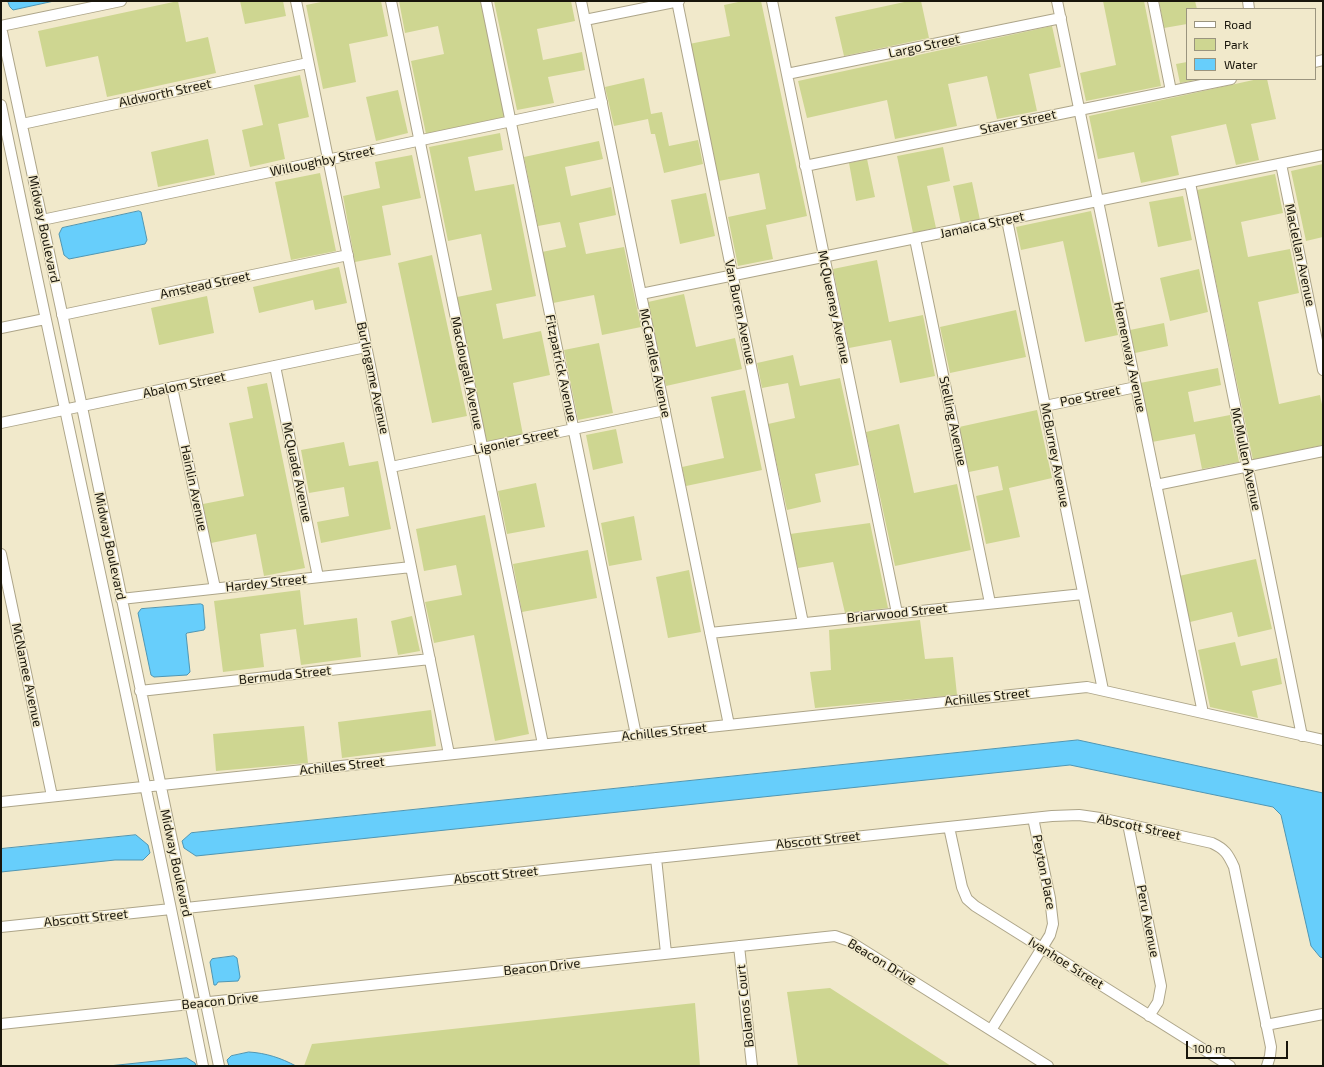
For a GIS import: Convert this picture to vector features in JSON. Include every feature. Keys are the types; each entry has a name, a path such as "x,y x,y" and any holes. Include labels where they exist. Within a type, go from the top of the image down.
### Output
{"street":[{"path":"1,26 121,1"},
{"name":"Burlingame Avenue","path":"296,1 449,754"},
{"name":"Macdougall Avenue","path":"391,1 543,744"},
{"name":"Fitzpatrick Avenue","path":"486,1 636,735"},
{"name":"McCandles Avenue","path":"581,1 729,725"},
{"path":"585,20 677,1"},
{"name":"Van Buren Avenue","path":"677,1 803,623"},
{"name":"McQueeney Avenue","path":"772,1 897,613"},
{"name":"Hemenway Avenue","path":"1057,1 1203,713"},
{"path":"1152,1 1171,91"},
{"name":"Largo Street","path":"787,74 1061,18"},
{"name":"Midway Boulevard","path":"1,26 219,1066"},
{"name":"Aldworth Street","path":"22,124 308,63"},
{"name":"Staver Street","path":"805,166 1226,80"},
{"name":"Willoughby Street","path":"42,220 602,102"},
{"name":"Midway Boulevard","path":"1,105 45,319 146,786 203,1066"},
{"name":"Jamaica Street","path":"641,294 1323,155"},
{"name":"Maclellan Avenue","path":"1281,164 1323,370"},
{"name":"McMullen Avenue","path":"1190,183 1302,736"},
{"name":"McBurney Avenue","path":"1007,220 1102,690"},
{"name":"Stelling Avenue","path":"915,238 990,603"},
{"name":"Amstead Street","path":"62,315 348,256"},
{"path":"1,328 45,319"},
{"name":"Abalom Street","path":"1,423 366,347"},
{"name":"McQuade Avenue","path":"275,366 318,577"},
{"name":"Poe Street","path":"1045,406 1136,387"},
{"name":"Hainlin Avenue","path":"172,388 215,588"},
{"name":"Ligonier Street","path":"391,467 665,410"},
{"path":"1156,485 1323,451"},
{"name":"McNamee Avenue","path":"1,554 52,796"},
{"name":"Hardey Street","path":"121,599 411,568"},
{"name":"Briarwood Street","path":"710,633 1083,594"},
{"name":"Bermuda Street","path":"140,691 430,659"},
{"name":"Achilles Street","path":"1,802 1087,687 1323,740"},
{"name":"Abscott Street","path":"186,908 1059,815 1079,815 1100,818 1212,843 1222,848 1229,856 1234,866 1270,1047 1270,1056 1267,1066"},
{"name":"Peyton Place","path":"991,1030 1050,935 1053,924 1052,910 1033,818"},
{"name":"Peru Avenue","path":"1128,824 1161,986 1158,1002 1149,1016"},
{"name":"Ivanhoe Street","path":"949,826 962,887 967,899 975,906 1230,1066"},
{"path":"656,858 666,953"},
{"name":"Abscott Street","path":"1,927 170,909"},
{"name":"Beacon Drive","path":"1,1024 835,936 848,941 991,1030 1037,1063 1048,1066"},
{"name":"Bolanos Court","path":"739,946 752,1066"},
{"path":"1266,1026 1323,1014"}],"green space":[{"path":"178,1 186,42 208,37 216,73 107,97 98,56 46,67 38,31"},
{"path":"240,1 283,1 286,16 245,24"},
{"path":"326,1 381,1 388,36 349,44 356,82 323,89 306,5"},
{"path":"399,1 481,1 505,117 426,134 411,61 444,54 438,26 405,33"},
{"path":"494,1 571,1 575,21 537,29 543,60 582,52 585,70 548,77 554,103 517,110"},
{"path":"743,1 761,1 807,216 766,225 773,259 738,266 728,217 766,209 759,173 719,181 689,44 730,36 724,5"},
{"path":"909,1 921,1 929,38 844,56 835,17"},
{"path":"1103,1 1144,1 1161,86 1086,101 1080,73 1116,65"},
{"path":"1159,1 1195,1 1197,8 1186,8 1186,24 1164,28"},
{"path":"1052,26 1061,67 1029,74 1037,111 997,119 987,76 948,84 957,126 895,139 887,100 807,118 798,81"},
{"path":"1186,62 1186,80 1196,80 1180,83 1176,64"},
{"path":"300,75 309,117 278,124 285,159 250,167 242,130 263,125 254,85"},
{"path":"644,78 651,114 662,112 669,146 698,140 703,164 664,173 655,134 651,134 648,119 614,126 605,87"},
{"path":"1253,80 1267,80 1276,119 1251,124 1259,160 1236,165 1226,124 1171,136 1179,175 1141,183 1134,152 1098,159 1089,116"},
{"path":"398,90 408,133 376,141 366,97"},
{"path":"500,133 503,150 468,157 475,191 514,184 536,296 496,304 503,339 541,331 550,375 513,383 523,435 486,442 457,297 492,290 481,234 448,241 429,147"},
{"path":"208,139 215,175 158,187 151,152"},
{"path":"599,141 603,159 565,167 571,196 611,187 616,215 579,223 586,254 624,247 641,327 602,335 594,295 553,303 542,252 566,247 560,222 538,226 524,157"},
{"path":"943,147 950,181 927,186 936,228 913,233 897,156"},
{"path":"412,155 421,198 382,206 391,255 355,262 343,196 380,188 375,162"},
{"path":"867,159 875,197 856,201 849,163"},
{"path":"1323,164 1323,237 1306,241 1291,171"},
{"path":"320,173 336,251 291,260 275,182"},
{"path":"1275,174 1283,213 1241,222 1248,257 1290,249 1299,293 1258,302 1279,404 1320,395 1323,409 1323,445 1253,460 1197,190"},
{"path":"972,182 980,220 961,224 953,186"},
{"path":"706,193 715,236 680,244 671,200"},
{"path":"1183,196 1192,240 1158,247 1149,202"},
{"path":"1091,211 1118,335 1085,342 1063,241 1021,250 1016,227"},
{"path":"432,255 467,416 432,423 398,263"},
{"path":"877,260 889,322 923,315 935,376 900,383 891,340 849,348 833,269"},
{"path":"339,267 347,303 315,310 313,300 259,313 253,287"},
{"path":"1199,269 1208,312 1170,321 1160,278"},
{"path":"684,294 696,347 735,338 742,369 666,386 648,302"},
{"path":"207,296 214,333 159,345 151,308"},
{"path":"1016,310 1026,357 950,373 940,327"},
{"path":"1164,323 1168,346 1135,353 1130,330"},
{"path":"599,343 613,413 578,420 564,350"},
{"path":"793,355 800,386 840,378 859,465 815,474 821,502 787,510 768,424 795,418 788,383 762,388 757,363"},
{"path":"1218,368 1221,385 1188,392 1194,422 1230,415 1239,462 1202,469 1195,434 1152,442 1140,383"},
{"path":"267,383 305,568 264,576 256,534 211,543 203,504 244,496 229,423 253,418 247,387"},
{"path":"745,390 762,470 686,486 682,467 724,458 711,397"},
{"path":"1037,410 1052,478 1009,488 1020,537 986,544 976,496 1003,490 998,466 969,472 959,427"},
{"path":"899,424 914,493 957,484 971,550 895,566 866,432"},
{"path":"616,429 623,463 593,470 586,435"},
{"path":"344,442 349,466 378,461 391,529 321,543 317,522 349,516 344,487 309,493 301,450"},
{"path":"536,483 545,527 507,534 498,491"},
{"path":"485,515 529,734 495,741 474,635 434,643 425,602 462,595 456,565 424,571 416,529"},
{"path":"634,516 642,560 609,566 601,523"},
{"path":"870,523 888,608 845,613 833,562 798,568 790,534"},
{"path":"588,550 597,598 522,612 513,564"},
{"path":"1256,559 1272,629 1238,637 1232,612 1190,622 1179,576"},
{"path":"689,570 701,632 668,638 656,577"},
{"path":"300,590 304,625 357,618 361,657 301,665 296,629 260,634 264,667 223,672 214,601"},
{"path":"412,616 420,651 398,655 391,621"},
{"path":"920,620 925,659 953,657 957,695 815,708 810,672 831,670 829,630"},
{"path":"1235,642 1241,666 1277,658 1282,684 1252,691 1258,718 1210,707 1198,650"},
{"path":"431,710 436,746 342,758 338,722"},
{"path":"304,726 308,763 216,771 213,734"},
{"path":"830,988 951,1066 798,1066 787,992"},
{"path":"695,1003 700,1066 304,1066 312,1044"}],"water":[{"path":"8,1 54,1 13,10"},
{"path":"139,211 141,212 147,240 145,244 69,259 64,255 59,234 62,228"},
{"path":"203,605 204,630 186,634 190,672 187,675 154,677 151,675 138,613 141,609"},
{"path":"1078,740 1323,793 1323,958 1320,957 1311,946 1281,815 1273,807 1070,765 196,856 184,848 182,841 191,833"},
{"path":"136,835 148,845 150,853 143,860 115,860 1,872 1,849"},
{"path":"234,956 237,958 240,977 238,981 218,982 214,985 210,962 212,959"},
{"path":"249,1052 273,1056 296,1066 229,1066 227,1060 231,1056"},
{"path":"187,1058 195,1063 196,1066 109,1066"}]}
